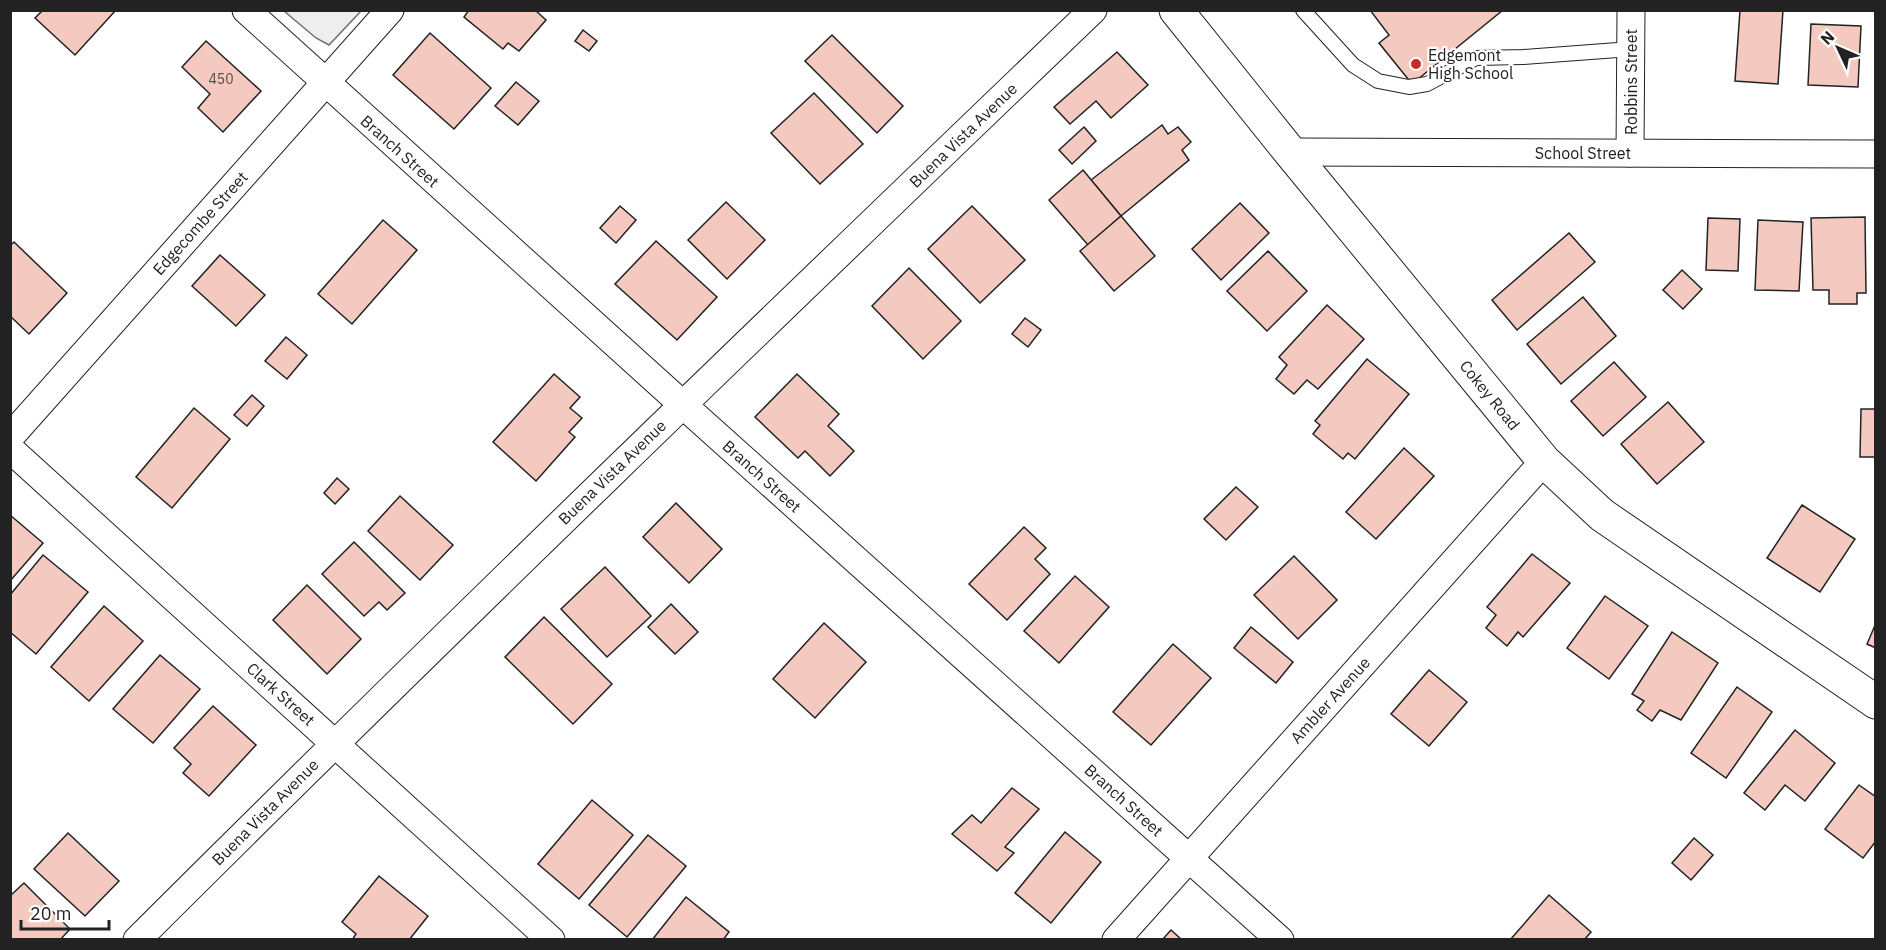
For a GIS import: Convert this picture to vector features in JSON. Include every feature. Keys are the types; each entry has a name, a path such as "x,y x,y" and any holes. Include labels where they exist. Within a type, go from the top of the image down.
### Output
{"street":[{"name":"Branch Street","path":"246,10 324,83 1280,939"},
{"name":"Edgecombe Street","path":"10,437 390,10"},
{"name":"Buena Vista Avenue","path":"137,939 682,404 1093,10"},
{"name":"Cokey Road","path":"1176,10 1544,461 1602,515 1875,702"},
{"name":"Robbins Street","path":"1630,153 1631,10"},
{"name":"School Street","path":"1290,152 1875,154"},
{"name":"Clark Street","path":"10,449 551,939"},
{"name":"Ambler Avenue","path":"1116,939 1544,461"}],"lane":[{"path":"1303,10 1353,65 1378,81 1409,87 1427,84 1476,58 1631,49"}],"shaded area":[{"path":"284,11 361,11 329,45 316,38"}],"building":[{"path":"43,10 116,10 75,55 35,18"},
{"path":"469,10 535,10 546,20 519,51 508,43 503,49 464,17"},
{"name":"Edgemont High School","path":"1370,10 1503,10 1412,84 1379,43 1389,35"},
{"path":"1740,10 1783,10 1778,84 1735,81"},
{"path":"1811,24 1861,26 1858,87 1808,85"},
{"path":"583,30 597,41 589,51 575,41"},
{"path":"430,33 491,88 454,129 393,75"},
{"path":"832,35 903,106 877,133 805,61"},
{"path":"206,41 261,91 223,132 198,108 210,94 182,67"},
{"path":"1117,52 1148,85 1111,118 1096,101 1070,124 1054,107"},
{"path":"516,82 539,101 518,125 495,106"},
{"path":"814,93 863,144 820,184 771,133"},
{"path":"1162,125 1168,134 1178,127 1191,142 1182,150 1189,160 1121,216 1091,180"},
{"path":"1084,127 1096,141 1072,164 1059,150"},
{"path":"1083,170 1121,216 1088,245 1049,200"},
{"path":"726,202 765,240 727,279 688,240"},
{"path":"1240,203 1269,233 1221,280 1192,249"},
{"path":"620,206 636,220 616,243 600,228"},
{"path":"972,206 1025,260 980,303 928,249"},
{"path":"1121,216 1155,256 1114,291 1080,251"},
{"path":"1865,217 1866,293 1857,293 1857,304 1829,304 1829,290 1813,290 1811,218"},
{"path":"1708,218 1740,219 1738,271 1706,270"},
{"path":"383,220 417,250 352,324 318,294"},
{"path":"1758,220 1803,222 1799,291 1755,290"},
{"path":"1569,233 1595,262 1517,330 1492,300"},
{"path":"656,241 717,297 677,340 615,284"},
{"path":"14,242 67,293 29,334 10,316 10,246"},
{"path":"1268,251 1307,291 1267,331 1227,291"},
{"path":"220,255 265,295 236,326 192,286"},
{"path":"909,268 961,321 923,359 872,306"},
{"path":"1682,270 1702,289 1683,309 1663,290"},
{"path":"1583,297 1616,336 1561,384 1527,344"},
{"path":"1327,305 1364,339 1318,389 1307,380 1294,394 1276,379 1287,365 1279,357"},
{"path":"1025,318 1041,330 1028,347 1012,334"},
{"path":"286,337 307,355 287,379 265,361"},
{"path":"1367,359 1409,394 1355,459 1348,453 1343,459 1313,434 1320,425 1315,421"},
{"path":"1614,362 1646,397 1603,436 1571,401"},
{"path":"554,374 580,397 570,408 582,418 569,432 575,437 536,481 493,442"},
{"path":"797,374 839,414 828,426 854,451 830,476 805,451 798,458 755,417"},
{"path":"252,395 264,406 247,426 234,415"},
{"path":"1668,402 1704,442 1657,484 1621,444"},
{"path":"194,408 230,439 172,508 136,477"},
{"path":"1861,409 1876,409 1876,457 1860,457"},
{"path":"1404,448 1434,476 1376,539 1346,512"},
{"path":"337,478 349,489 335,504 324,493"},
{"path":"1236,487 1258,507 1226,540 1204,519"},
{"path":"400,496 453,545 420,580 368,531"},
{"path":"676,503 722,549 689,583 643,537"},
{"path":"1802,505 1855,539 1820,592 1767,558"},
{"path":"10,515 43,543 10,581"},
{"path":"1024,527 1046,548 1035,559 1050,574 1007,620 969,584"},
{"path":"354,542 405,593 387,610 379,602 364,616 322,574"},
{"path":"1532,554 1570,583 1523,637 1518,632 1507,646 1486,628 1496,615 1487,607"},
{"path":"43,555 88,592 36,654 10,632 10,595"},
{"path":"1294,556 1337,600 1298,639 1254,595"},
{"path":"605,567 651,616 607,657 561,609"},
{"path":"1075,576 1109,607 1059,663 1024,631"},
{"path":"307,585 361,639 327,674 273,620"},
{"path":"1605,596 1648,626 1609,679 1567,648"},
{"path":"671,604 698,632 675,654 648,627"},
{"path":"104,606 143,641 89,701 51,667"},
{"path":"544,617 612,684 573,724 505,657"},
{"path":"824,623 866,662 815,718 773,679"},
{"path":"1876,623 1876,648 1867,644"},
{"path":"1251,627 1293,662 1276,683 1234,648"},
{"path":"1672,632 1718,663 1681,720 1660,710 1652,721 1637,710 1644,701 1632,694"},
{"path":"1173,644 1211,678 1151,745 1113,712"},
{"path":"160,655 200,689 153,743 113,709"},
{"path":"1429,670 1467,702 1429,746 1391,714"},
{"path":"1737,687 1772,712 1726,778 1691,753"},
{"path":"213,706 256,745 209,796 183,773 191,764 174,748"},
{"path":"1795,730 1835,763 1805,801 1785,785 1765,810 1744,793"},
{"path":"1859,785 1876,797 1876,841 1863,858 1825,829"},
{"path":"1012,788 1039,809 1005,847 1014,853 997,871 952,834 972,815 981,823"},
{"path":"592,800 633,835 579,899 538,864"},
{"path":"1065,832 1101,862 1051,923 1015,893"},
{"path":"68,833 119,881 85,916 34,869"},
{"path":"648,835 686,866 627,937 589,905"},
{"path":"1694,838 1713,855 1691,880 1672,863"},
{"path":"379,876 428,916 409,940 352,940 356,934 342,922"},
{"path":"24,883 70,929 60,940 10,940 10,896"},
{"path":"1549,895 1591,932 1584,940 1510,940"},
{"path":"686,897 729,932 723,940 652,940"},
{"path":"1171,930 1182,940 1162,940"}],"place":[{"name":"Edgemont High School","path":"1416,64"}]}
